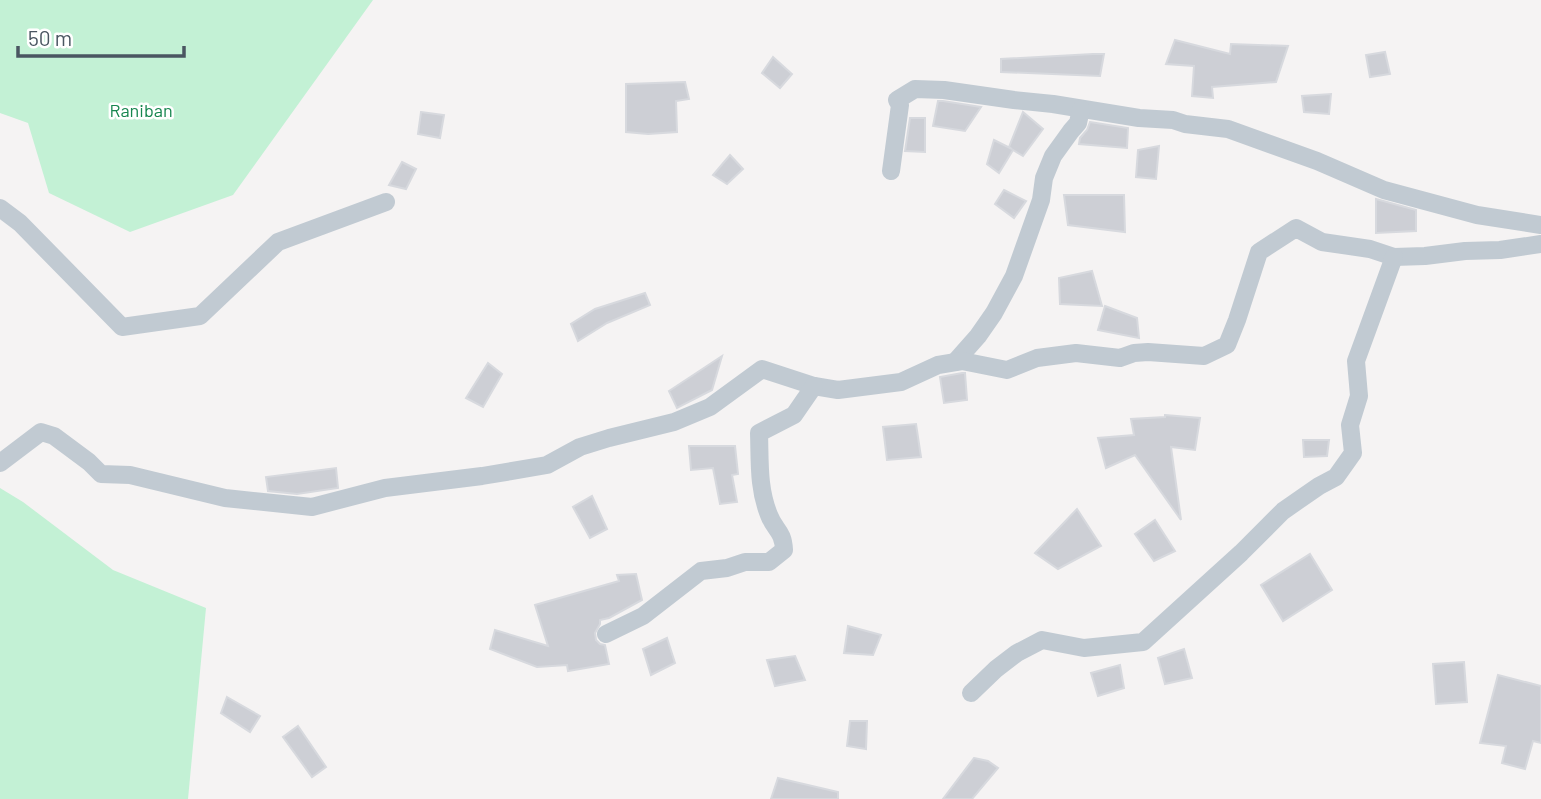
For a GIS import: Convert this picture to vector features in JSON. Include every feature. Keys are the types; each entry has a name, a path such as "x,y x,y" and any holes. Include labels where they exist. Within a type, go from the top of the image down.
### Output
{"street":[{"path":"891,171 900,105 897,100 915,89 944,90 1228,129 1317,161 1384,190 1477,215 1541,225"},
{"path":"956,362 994,313 1014,276 1041,200 1044,178 1053,156 1078,123 1081,109"},
{"path":"0,208 20,223 122,327 200,316 278,242 386,202"},
{"path":"0,463 41,432 54,436 102,474 130,475 225,498 312,507 386,488 547,465 580,447 674,422 710,407 762,369 814,386 838,390 901,382 938,365 962,361 1007,370 1037,358 1076,353 1120,358 1148,352 1204,356 1227,345 1259,252 1296,228 1322,242 1370,248 1394,257 1500,250 1541,244"},
{"path":"971,693 1007,661 1042,640 1084,648 1143,642 1283,511 1336,477 1353,453 1350,425 1359,396 1356,361 1394,257"},
{"path":"606,634 643,616 701,571 727,568 745,562 769,562 784,550 783,537 769,517 760,483 760,433 794,415 814,386"}],"green space":[{"name":"Raniban","path":"0,0 373,0 233,195 130,232 49,193 28,123 0,113"},
{"path":"0,488 23,502 113,570 206,608 188,799 0,799"}],"building":[{"path":"1175,40 1230,54 1231,44 1288,46 1276,82 1212,87 1213,98 1192,96 1194,66 1166,64"},
{"path":"1385,52 1390,74 1370,77 1366,55"},
{"path":"1104,54 1100,76 1001,72 1001,59"},
{"path":"773,57 792,74 780,88 762,73"},
{"path":"685,82 689,99 676,101 677,132 626,132 626,84"},
{"path":"1331,94 1329,114 1304,112 1302,96"},
{"path":"938,101 981,107 965,131 933,126"},
{"path":"421,112 444,115 440,138 418,134"},
{"path":"1023,112 1043,129 1023,156 1013,150 999,173 987,164 994,140 1012,149 1009,147"},
{"path":"910,118 925,118 925,152 905,151"},
{"path":"1090,122 1128,128 1127,148 1079,144"},
{"path":"1159,146 1156,179 1136,177 1138,150"},
{"path":"730,155 743,169 727,184 713,175"},
{"path":"402,162 416,169 406,189 389,185"},
{"path":"1004,190 1026,201 1014,218 995,204"},
{"path":"1064,195 1124,195 1125,232 1068,225"},
{"path":"1376,199 1416,210 1416,231 1376,233"},
{"path":"1092,271 1102,306 1060,304 1059,278"},
{"path":"645,293 650,305 607,323 578,341 571,324 595,309"},
{"path":"1105,306 1137,318 1139,338 1098,330"},
{"path":"722,356 712,390 677,408 669,391"},
{"path":"488,363 502,374 483,407 466,398"},
{"path":"965,373 967,400 944,403 940,377"},
{"path":"1165,415 1200,418 1195,450 1171,447 1181,520 1135,455 1106,468 1098,438 1134,435 1131,419"},
{"path":"916,424 921,457 887,460 883,427"},
{"path":"1303,440 1329,440 1327,456 1304,457"},
{"path":"689,446 735,446 738,474 732,475 737,502 720,504 713,468 691,470"},
{"path":"336,468 338,488 297,494 268,491 266,477"},
{"path":"592,496 607,529 590,538 573,507"},
{"path":"1077,509 1101,546 1058,569 1035,553"},
{"path":"1155,520 1175,551 1154,561 1135,534"},
{"path":"1310,554 1332,590 1283,621 1261,585"},
{"path":"636,574 642,600 600,620 595,633 596,640 605,645 609,664 568,671 567,665 537,667 490,649 495,630 548,646 535,605 619,581 617,575"},
{"path":"848,626 881,635 873,655 844,653"},
{"path":"667,638 675,663 651,675 643,649"},
{"path":"1184,649 1192,678 1165,684 1158,658"},
{"path":"795,656 805,680 775,686 767,660"},
{"path":"1464,662 1467,702 1436,704 1433,664"},
{"path":"1120,665 1124,688 1098,696 1091,673"},
{"path":"1498,675 1541,686 1541,743 1533,741 1525,769 1502,763 1506,746 1480,743"},
{"path":"227,697 260,716 250,732 221,713"},
{"path":"850,721 867,721 866,749 847,746"},
{"path":"298,726 326,767 312,777 283,737"},
{"path":"974,758 988,761 998,768 972,799 943,799"},
{"path":"778,778 838,792 838,799 771,799"}]}
